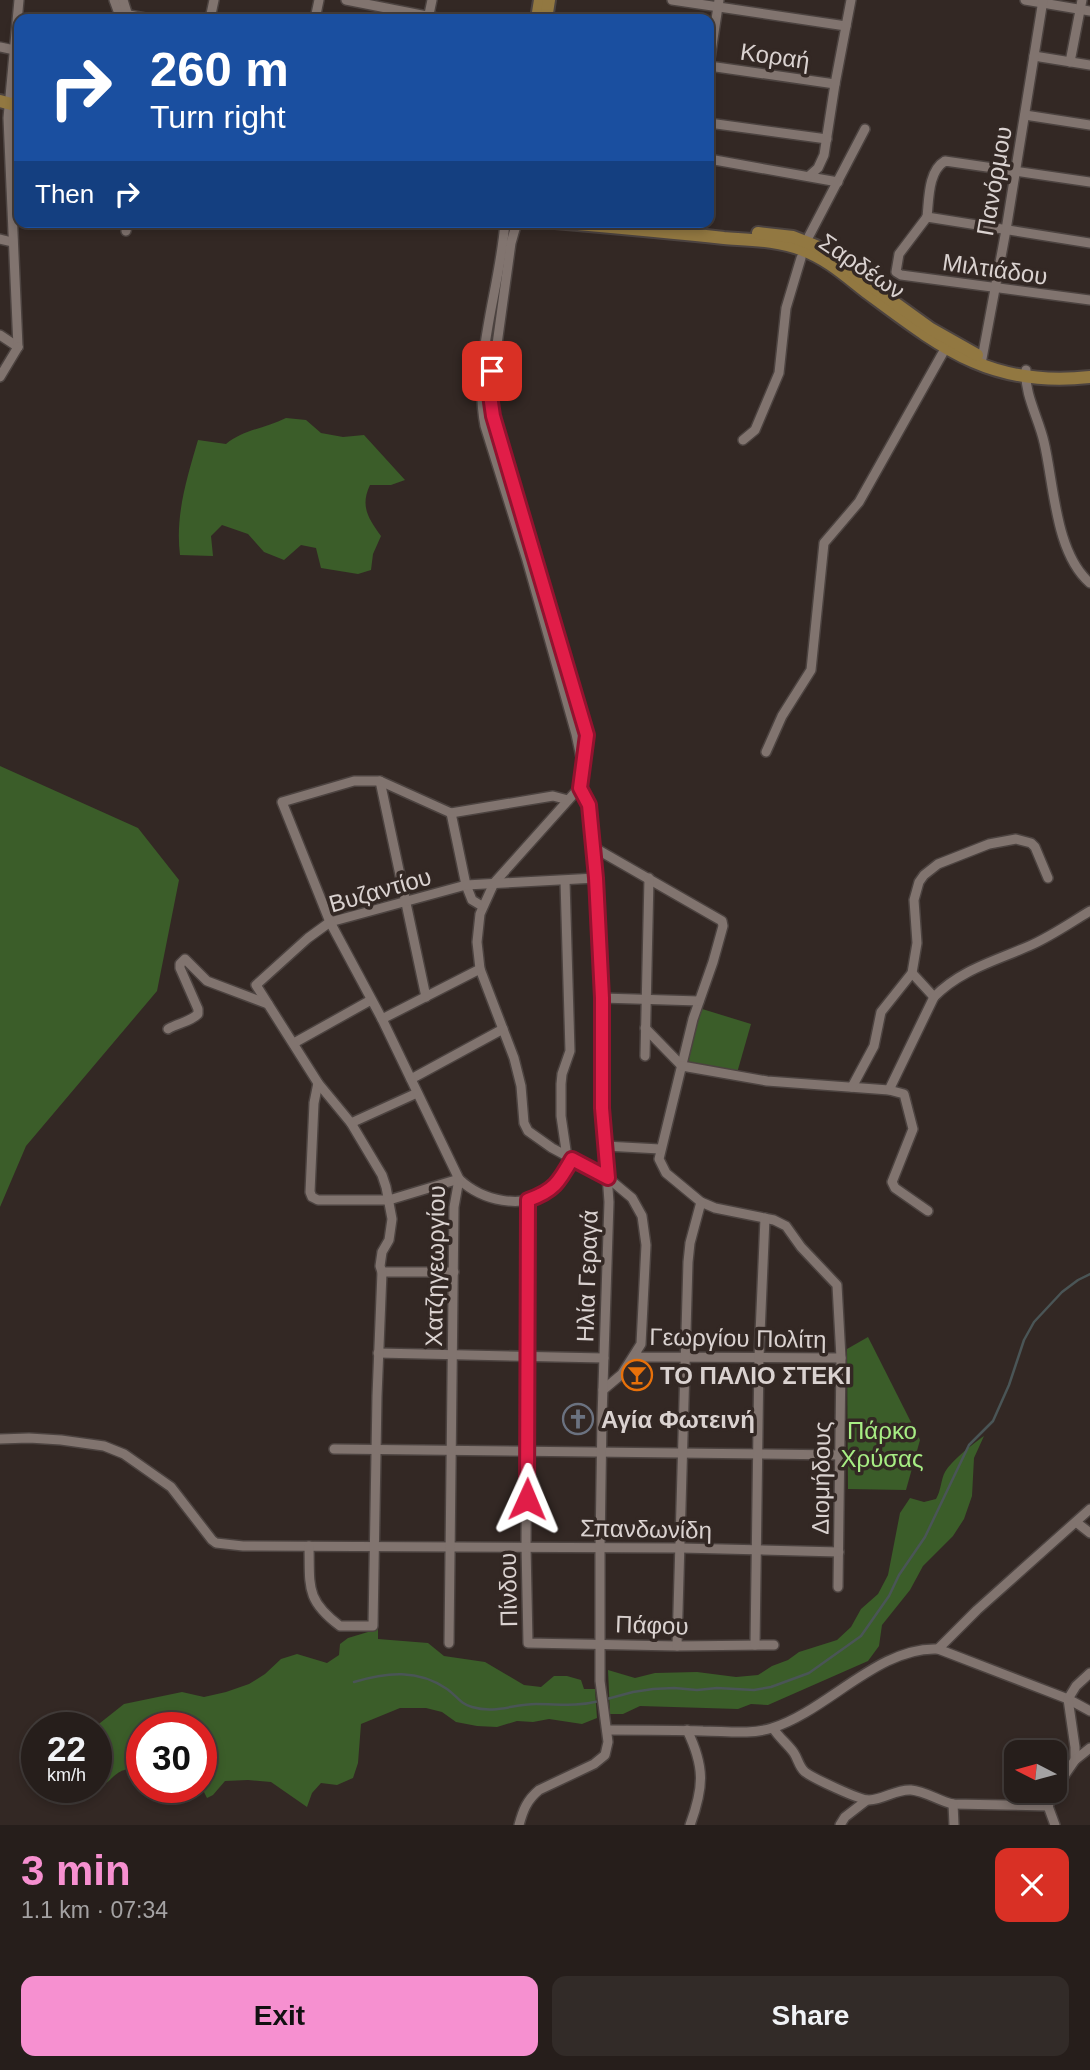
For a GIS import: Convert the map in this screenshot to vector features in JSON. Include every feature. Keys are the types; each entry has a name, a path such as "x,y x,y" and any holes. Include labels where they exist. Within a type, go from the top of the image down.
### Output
{"main road":[{"name":"Σαρδέων","path":"624,228 796,247 825,261 944,349 1054,380 1090,377"},
{"name":"Σαρδέων","path":"706,228 779,235 805,241 829,254 939,335 981,361"},
{"name":"Σαρδέων","path":"1025,374 1090,369"}],"street":[{"path":"346,0 410,14"},
{"path":"672,0 718,4 846,26"},
{"path":"809,176 823,159 851,0"},
{"path":"1025,0 1084,7 1070,62"},
{"name":"Πανόρμου","path":"981,361 1006,230 1043,1"},
{"path":"714,31 718,4"},
{"path":"1034,56 1090,65"},
{"name":"Κοραή","path":"714,66 835,83"},
{"path":"0,377 18,347 12,242 9,103 14,70"},
{"path":"1025,115 1090,125"},
{"path":"714,124 827,139"},
{"path":"809,236 865,129"},
{"path":"714,160 838,182"},
{"path":"1090,182 950,161 940,164 933,177 927,217 1090,243"},
{"name":"Μιλτιάδου","path":"927,217 899,254 896,272 901,275 1090,300"},
{"path":"507,228 484,361 481,405 569,707 582,762"},
{"path":"515,228 492,371 491,405 585,725 587,745 582,762 580,788 494,883 482,906 477,932 480,969 521,1086 524,1124 537,1138 608,1178 632,1198 642,1216 646,1245 641,1344 622,1374 603,1390"},
{"path":"0,239 12,242"},
{"path":"743,440 755,430 779,373 786,308 801,258"},
{"path":"0,335 18,347"},
{"path":"766,752 782,716 811,670 824,543 859,502 944,349"},
{"path":"1025,374 1045,444 1058,518 1074,563 1090,583"},
{"name":"Χατζηγεωργίου","path":"380,781 354,780 282,803 330,922 382,1020 459,1179 454,1207 449,1643"},
{"path":"380,781 452,813 553,796 568,800"},
{"path":"380,781 426,997"},
{"name":"Ηλία Γεραγά","path":"580,788 589,805 596,878 602,998 602,1108 609,1202 600,1548 600,1681 607,1730"},
{"path":"452,813 466,885 472,900 482,906"},
{"path":"852,1087 874,1046 881,1012 912,974 917,943 916,891 919,882 931,869 989,844 1016,839 1031,843 1035,847 1048,878"},
{"path":"593,847 722,921 723,926 699,1001 659,1159 666,1174 701,1202 727,1212 765,1219 759,1357 755,1645"},
{"name":"Βυζαντίου","path":"268,1004 256,985 330,922 466,885 596,878"},
{"path":"645,1056 649,878"},
{"path":"318,1083 314,1103 310,1187 312,1197 318,1200 388,1200 459,1179 484,1197 528,1200 550,1191 559,1182 570,1158 561,1116 562,1074 570,1051 565,881"},
{"path":"889,1090 934,997 945,986 971,970 1032,945 1090,911"},
{"path":"168,1029 198,1014 180,968 185,959 207,981 268,1004 318,1083 351,1123 382,1175 391,1226 380,1266 382,1272 373,1626 340,1626 318,1605 310,1592 309,1546"},
{"path":"382,1020 480,969"},
{"path":"912,974 934,997"},
{"path":"602,998 699,1001"},
{"path":"293,1042 371,1000"},
{"path":"645,1028 682,1066 767,1081 889,1090 904,1094 913,1129 892,1182 895,1188 928,1211"},
{"path":"411,1079 503,1029"},
{"path":"351,1123 417,1093"},
{"path":"605,1146 660,1149"},
{"name":"Πίνδου","path":"528,1200 528,1643"},
{"path":"677,1646 684,1357 690,1243 701,1202"},
{"name":"Διομήδους","path":"765,1219 786,1226 801,1247 837,1285 841,1358 838,1587"},
{"path":"382,1272 454,1272"},
{"path":"378,1353 604,1358"},
{"name":"Γεωργίου Πολίτη","path":"636,1354 640,1357 841,1358"},
{"name":"Σπανδωνίδη","path":"0,1439 61,1440 104,1447 124,1454 171,1487 216,1543 243,1546 526,1546 839,1552"},
{"path":"334,1449 841,1455"},
{"path":"938,1649 977,1610 1090,1509"},
{"path":"1076,1522 1090,1533"},
{"name":"Πάφου","path":"528,1643 774,1645"},
{"path":"519,1825 525,1804 539,1790 586,1769 601,1758 607,1749 607,1730 746,1732 773,1728 802,1714 901,1654 912,1651 938,1649 1068,1699 1090,1711"},
{"path":"1075,1760 1076,1747 1068,1699 1076,1686 1090,1673"},
{"path":"773,1728 793,1751 801,1769 849,1794 867,1800"},
{"path":"687,1730 696,1748 702,1777 698,1803 690,1825"},
{"path":"1068,1770 1075,1760 1090,1748"},
{"path":"840,1825 845,1817 867,1800 905,1790 916,1790 953,1804 1048,1806"},
{"path":"1049,1803 1055,1825"},
{"path":"953,1804 954,1825"}],"green space":[{"path":"286,418 306,420 321,433 343,437 364,435 405,480 391,485 370,485 367,492 367,512 381,536 373,554 371,570 358,574 321,568 316,548 301,545 284,560 264,552 248,534 222,525 211,536 213,556 180,555 181,511 198,440 226,444 240,435"},
{"path":"0,766 138,828 179,880 157,991 26,1146 0,1207"},
{"path":"699,1008 751,1024 737,1073 686,1064"},
{"name":"Πάρκο Χρύσας","path":"868,1337 920,1440 906,1490 848,1489 847,1349"},
{"path":"984,1436 974,1458 972,1496 964,1519 953,1536 923,1566 910,1590 882,1625 879,1646 868,1661 768,1705 751,1704 738,1709 640,1706 623,1714 610,1714 608,1670 635,1678 655,1673 697,1672 736,1677 758,1675 799,1652 837,1640 851,1627 861,1609 878,1594 888,1575 900,1513 910,1498 924,1502 936,1499 948,1467"},
{"path":"378,1629 378,1639 428,1643 444,1656 485,1662 524,1685 541,1687 554,1676 581,1680 584,1689 595,1689 597,1718 582,1724 549,1719 517,1721 497,1727 477,1726 456,1722 442,1712 426,1708 400,1708 361,1724 358,1763 353,1778 337,1785 321,1783 312,1793 307,1807 271,1782 225,1781 217,1790 217,1712 126,1712 126,1770 112,1777 112,1714 124,1704 182,1692 204,1697 226,1692 249,1684 281,1659 297,1654 327,1663 339,1655 340,1644 348,1638"}],"waterway":[{"path":"607,1699 653,1689 754,1690 771,1687 809,1673 861,1636 925,1537 969,1445 993,1421 1024,1340 1034,1322 1062,1292 1090,1274"},
{"path":"354,1682 378,1676 414,1675 447,1689 464,1704 481,1709 536,1704 575,1705 600,1701"}],"place":[{"name":"ΤΟ ΠΑΛΙΟ ΣΤΕΚΙ","path":"637,1375"},
{"name":"Αγία Φωτεινή","path":"578,1419"}],"route":[{"path":"492,371 490,395 493,416 587,735 580,788 589,805 596,878 602,998 602,1108 608,1178 572,1159 559,1182 550,1191 528,1200 527,1499"}]}
